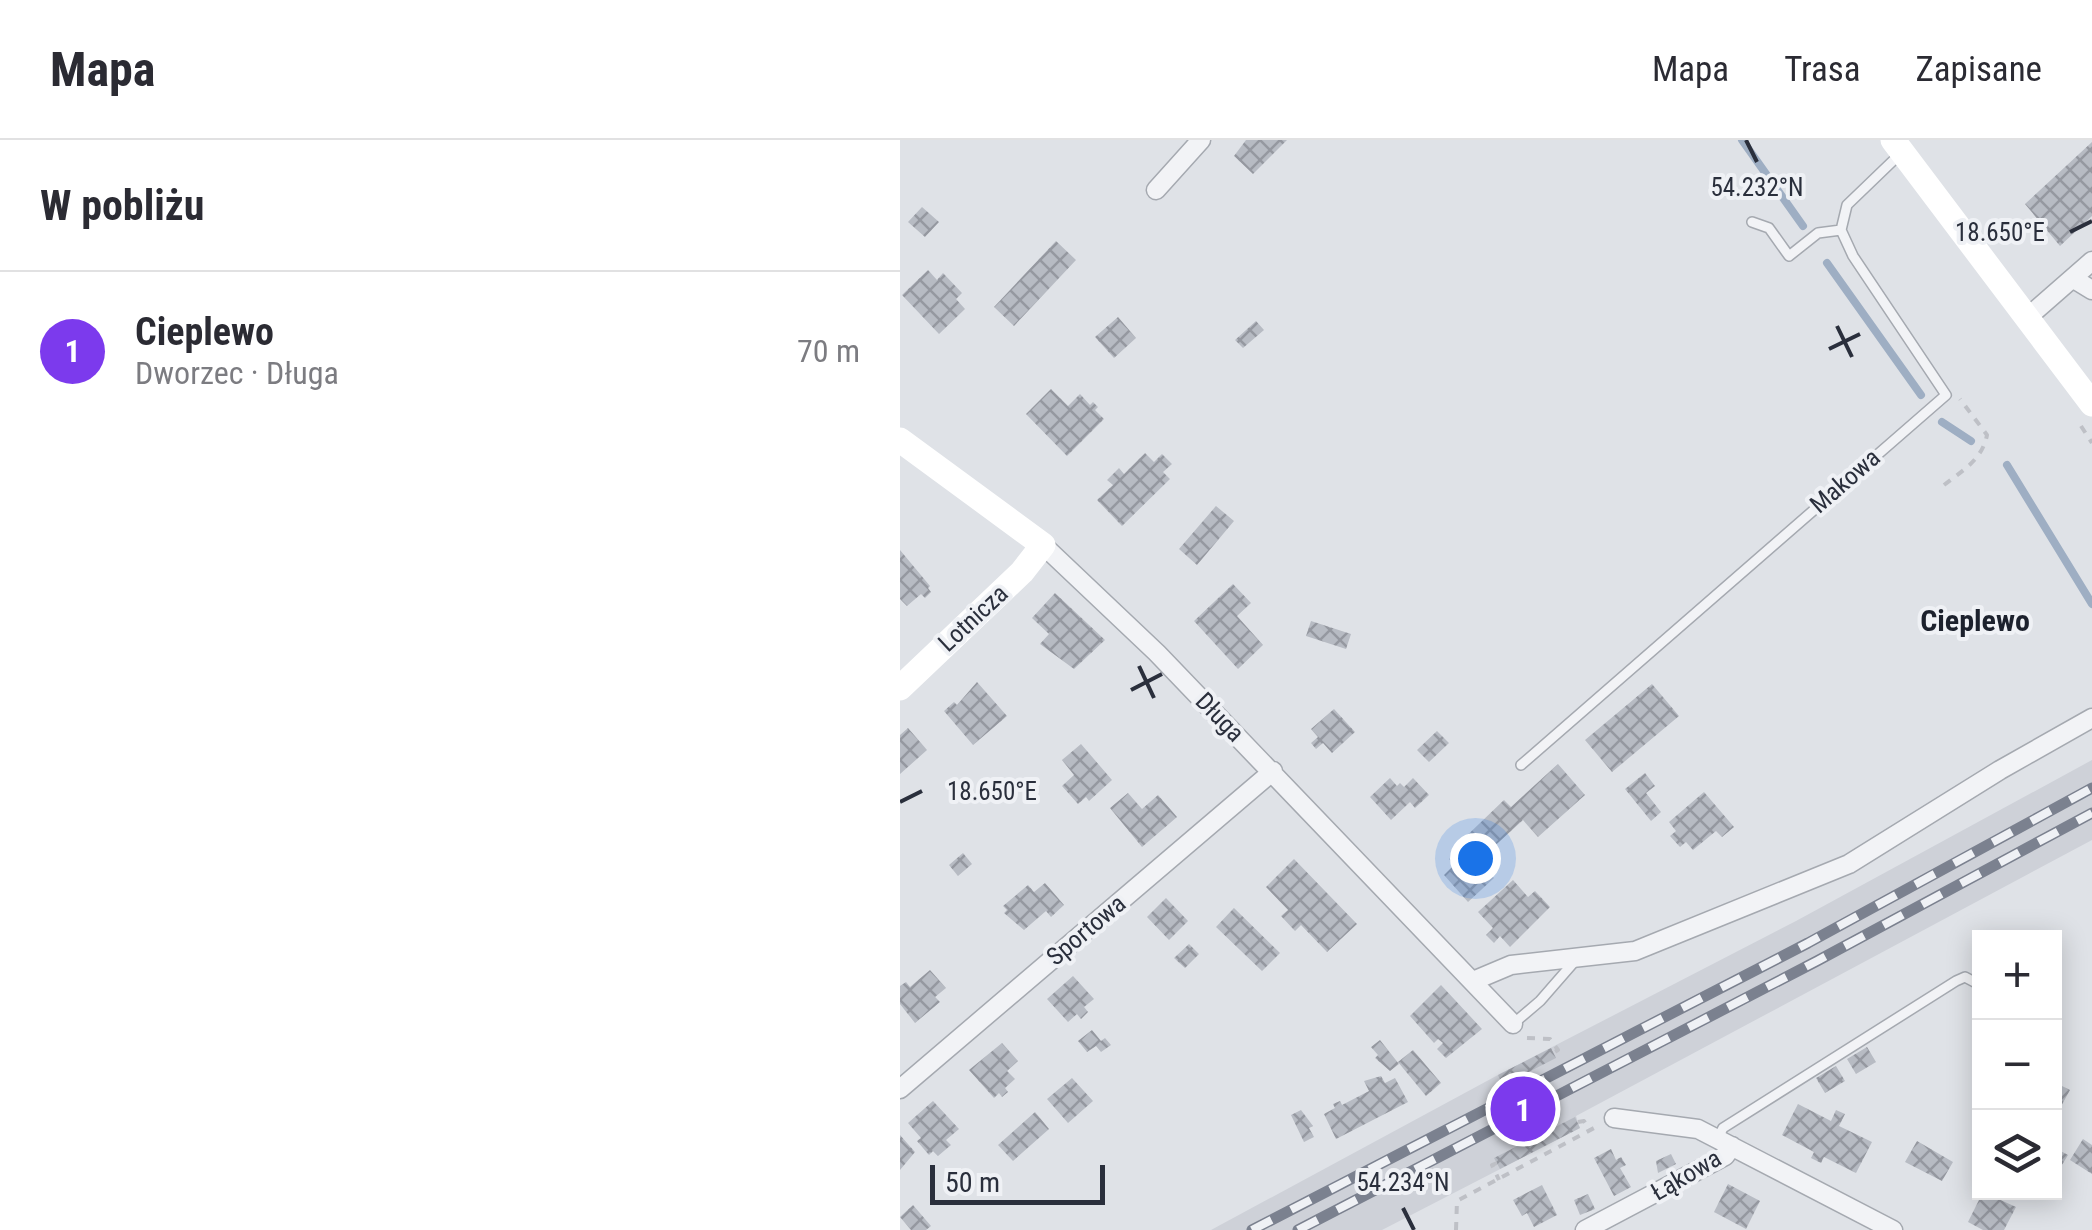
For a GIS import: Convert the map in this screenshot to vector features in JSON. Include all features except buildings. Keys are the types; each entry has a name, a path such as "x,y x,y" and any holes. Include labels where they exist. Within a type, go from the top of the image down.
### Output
{"street":[{"path":"1156,190 1201,140"},
{"path":"1897,146 2092,404"},
{"path":"2028,317 2092,261"},
{"path":"2074,279 2092,290"},
{"name":"Długa","path":"900,440 1043,545 1157,653 1513,1024"},
{"name":"Lotnicza","path":"900,688 1022,572 1043,545"},
{"path":"1473,980 1511,965 1635,951 1849,864 2092,718"},
{"name":"Sportowa","path":"900,1089 1273,771"},
{"path":"1614,1118 1698,1129 1893,1230"},
{"name":"Łąkowa","path":"1586,1230 1726,1156 1725,1142"}],"lane":[{"path":"1897,146 1847,205 1841,230 1853,256 1946,395"},
{"path":"1752,222 1769,228 1788,256 1818,233 1841,230"},
{"name":"Makowa","path":"1521,765 1946,395"},
{"path":"1513,1024 1540,1001 1579,956"},
{"path":"1725,1142 1723,1128 1956,980 1972,981"}],"path":[{"path":"1944,484 1976,461 1986,435 1961,399 1946,395"},
{"path":"1513,1024 1528,1039 1550,1039 1558,1050 1553,1053"},
{"path":"1456,1230 1456,1201 1614,1118"},
{"path":"1578,1122 1584,1120 1590,1130"},
{"path":"1497,1163 1492,1165 1499,1180"}],"shaded area":[{"path":"2092,760 2092,840 1576,1116 1580,1128 1382,1230 1211,1230 1498,1075 1796,921"}],"waterway":[{"path":"1742,140 1803,226"},
{"path":"1827,263 1921,395"},
{"path":"1942,422 1971,441"},
{"path":"2007,465 2092,604"}],"railway":[{"path":"1252,1230 1808,943 2092,788"},
{"path":"1298,1230 1817,961 2092,813"}],"place":[{"name":"Cieplewo","path":"1523,1109"}],"district":[{"name":"Cieplewo","path":"1975,620"}]}
